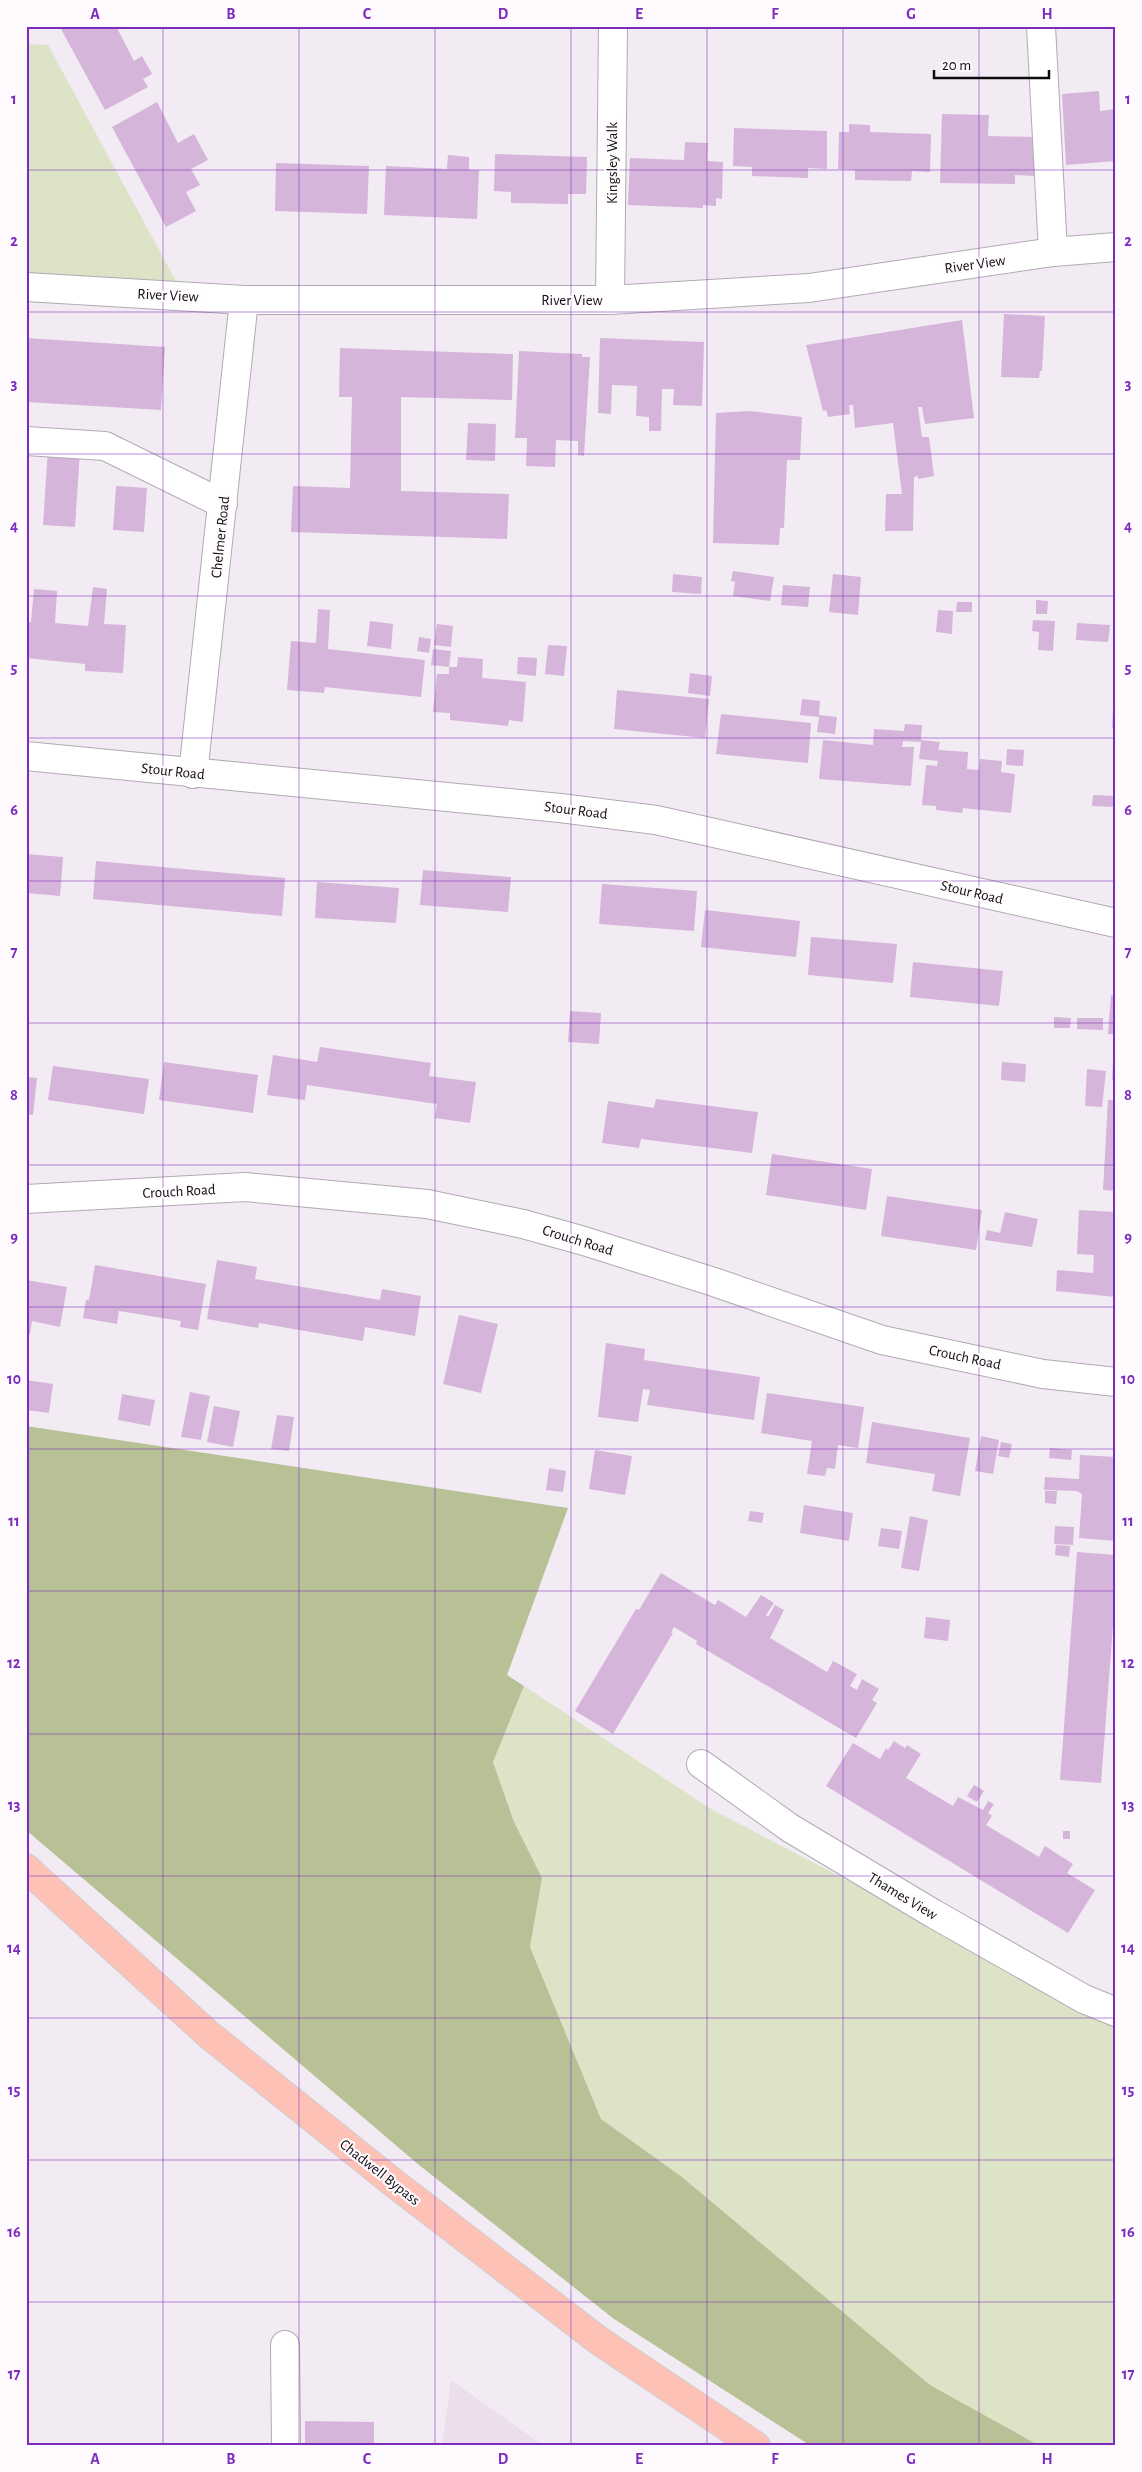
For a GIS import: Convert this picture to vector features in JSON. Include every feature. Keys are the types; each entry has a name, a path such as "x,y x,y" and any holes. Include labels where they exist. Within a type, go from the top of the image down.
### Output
{"main road":[{"name":"Chadwell Bypass","path":"26,1868 208,2034 395,2184 598,2340 756,2446"}],"street":[{"name":"Kingsley Walk","path":"610,300 613,26"},
{"path":"1041,26 1053,252"},
{"name":"River View","path":"26,287 244,300 610,300 809,288 1053,252 1116,246"},
{"name":"Chelmer Road","path":"193,774 224,504 244,300"},
{"path":"26,441 105,446 224,504"},
{"name":"Stour Road","path":"26,756 193,774 560,808 656,820 1116,923"},
{"name":"Crouch Road","path":"26,1199 245,1187 427,1204 523,1224 584,1241 714,1282 882,1340 1043,1374 1116,1382"},
{"name":"Thames View","path":"700,1764 790,1828 934,1914 1076,1994 1116,2012"},
{"path":"285,2345 286,2446"}],"shaded area":[{"path":"451,2380 544,2446 442,2446"}],"green space":[{"path":"26,44 48,45 184,296 26,287"},
{"path":"26,1426 568,1508 507,1675 524,1686 493,1762 514,1822 542,1878 530,1947 601,2119 682,2177 930,2385 1040,2446 811,2446 614,2319 419,2165 26,1830"},
{"path":"524,1686 711,1809 931,1924 1116,2012 1116,2446 1040,2446 930,2385 682,2177 601,2119 530,1947 542,1878 514,1822 493,1762"}],"building":[{"path":"66,26 116,26 134,61 142,56 152,74 143,79 148,87 105,110 61,29"},
{"path":"1099,91 1100,111 1116,109 1116,161 1066,165 1062,94"},
{"path":"157,102 178,143 194,134 208,160 191,169 200,185 186,192 196,211 166,227 112,127"},
{"path":"942,114 989,115 988,136 1036,137 1035,176 1015,175 1015,184 940,183"},
{"path":"849,124 870,125 870,132 931,134 930,172 912,171 911,181 855,180 855,170 838,169 839,132 849,132"},
{"path":"734,128 827,131 827,169 808,168 808,178 752,176 752,167 733,166"},
{"path":"685,142 708,143 707,161 723,162 722,199 716,198 716,206 703,205 703,208 628,205 630,158 684,160"},
{"path":"495,154 587,157 586,194 568,194 568,204 511,203 511,192 494,191"},
{"path":"448,155 469,157 469,170 479,170 477,219 384,215 386,166 447,169"},
{"path":"276,163 369,166 367,214 275,211"},
{"path":"1004,314 1045,316 1042,371 1040,371 1039,378 1001,377"},
{"path":"962,320 974,418 925,424 922,407 918,407 922,437 929,437 934,476 918,479 918,476 914,477 913,531 885,531 886,494 902,494 893,423 855,428 853,405 849,405 850,414 828,417 826,410 823,411 806,345"},
{"path":"26,338 165,347 161,410 26,402"},
{"path":"600,338 704,342 702,406 673,405 674,389 662,389 661,431 649,431 649,417 636,416 637,386 612,385 611,414 598,413"},
{"path":"340,348 513,354 512,400 401,397 401,491 509,494 507,539 291,532 293,486 350,488 352,397 339,397"},
{"path":"519,351 582,354 582,357 590,357 584,456 578,455 578,441 556,440 555,467 526,466 527,438 515,438"},
{"path":"750,411 802,417 800,460 787,460 784,528 780,528 779,545 713,543 716,413"},
{"path":"468,423 496,424 495,461 466,460"},
{"path":"48,449 80,451 75,527 43,525"},
{"path":"116,486 147,488 144,532 113,530"},
{"path":"733,571 774,577 770,601 733,596 735,582 731,581"},
{"path":"673,574 702,577 701,594 672,592"},
{"path":"833,574 861,577 858,615 829,612"},
{"path":"783,585 810,587 808,607 781,605"},
{"path":"93,587 107,589 104,624 126,625 123,673 85,671 85,664 26,658 26,622 31,622 34,589 57,591 55,623 88,626"},
{"path":"1036,600 1048,601 1047,614 1036,614"},
{"path":"957,602 972,602 972,612 956,612"},
{"path":"318,609 330,610 328,649 425,660 421,697 325,687 324,693 287,690 291,641 316,643"},
{"path":"938,610 953,611 952,634 936,632"},
{"path":"1033,620 1055,621 1053,651 1038,650 1039,632 1032,631"},
{"path":"370,621 393,624 391,649 367,646"},
{"path":"1077,623 1110,625 1108,642 1076,640"},
{"path":"437,624 453,626 451,647 434,645"},
{"path":"419,637 431,639 429,653 417,651"},
{"path":"548,645 567,646 564,676 545,674"},
{"path":"433,649 451,651 449,667 431,665"},
{"path":"458,657 483,659 482,678 526,682 523,722 509,720 508,726 450,720 450,713 433,712 437,674 449,674 449,667 457,667"},
{"path":"518,657 537,658 536,676 517,674"},
{"path":"690,673 712,676 710,696 688,693"},
{"path":"617,690 709,699 705,738 614,729"},
{"path":"802,699 820,701 819,715 837,717 835,734 817,732 819,717 800,715"},
{"path":"1113,710 1116,710 1116,728 1112,728"},
{"path":"721,714 811,723 808,763 716,754"},
{"path":"905,724 922,725 921,740 940,742 938,750 968,752 967,769 979,770 980,759 1002,761 1001,772 1015,774 1011,813 963,808 962,813 936,810 936,806 922,805 926,765 937,766 938,761 919,759 921,742 903,741 902,747 914,747 911,786 819,779 823,740 873,745 874,729 904,731"},
{"path":"1007,749 1024,750 1023,766 1006,765"},
{"path":"1093,795 1116,796 1116,807 1092,806"},
{"path":"26,854 63,857 60,896 26,893"},
{"path":"96,861 285,878 282,916 93,899"},
{"path":"423,870 511,877 508,912 420,905"},
{"path":"317,882 399,888 396,923 315,918"},
{"path":"602,884 697,891 694,931 599,924"},
{"path":"705,910 800,921 796,957 701,947"},
{"path":"811,937 897,944 893,983 808,975"},
{"path":"913,962 1003,971 999,1006 910,997"},
{"path":"1111,995 1116,996 1116,1034 1108,1034"},
{"path":"570,1011 601,1013 599,1044 568,1042"},
{"path":"1054,1017 1071,1018 1070,1028 1054,1028"},
{"path":"1077,1018 1103,1018 1103,1030 1077,1029"},
{"path":"1114,1042 1116,1042 1116,1080 1112,1080"},
{"path":"320,1047 431,1063 429,1076 476,1082 470,1123 435,1118 437,1104 307,1085 305,1100 267,1095 273,1055 317,1062"},
{"path":"164,1062 258,1075 253,1113 159,1100"},
{"path":"1002,1062 1026,1064 1025,1082 1001,1080"},
{"path":"53,1066 149,1079 144,1114 48,1100"},
{"path":"1087,1069 1106,1071 1102,1107 1085,1106"},
{"path":"26,1077 37,1078 33,1115 26,1114"},
{"path":"656,1099 758,1112 752,1153 641,1139 639,1148 602,1143 608,1101 654,1108"},
{"path":"1108,1100 1116,1100 1116,1191 1103,1190"},
{"path":"772,1154 872,1169 866,1210 766,1195"},
{"path":"887,1196 982,1210 976,1250 881,1236"},
{"path":"1079,1210 1116,1212 1116,1297 1056,1291 1057,1270 1093,1273 1094,1255 1077,1254"},
{"path":"1005,1212 1038,1219 1032,1247 985,1240 987,1230 1000,1233"},
{"path":"217,1260 257,1267 255,1279 380,1300 382,1289 421,1296 415,1336 365,1327 363,1341 259,1323 258,1328 207,1319"},
{"path":"95,1265 206,1284 198,1330 180,1327 181,1321 119,1311 117,1324 83,1318 86,1300 89,1300"},
{"path":"26,1280 67,1287 60,1327 32,1321 30,1334 26,1336"},
{"path":"459,1315 498,1324 481,1393 443,1384"},
{"path":"606,1343 645,1349 644,1360 760,1377 754,1420 647,1405 650,1390 643,1389 638,1422 598,1417"},
{"path":"26,1380 53,1384 49,1413 26,1410"},
{"path":"190,1392 210,1396 201,1440 181,1437"},
{"path":"767,1393 864,1407 858,1448 838,1445 835,1469 827,1468 825,1476 807,1474 812,1441 761,1433"},
{"path":"122,1394 155,1400 150,1426 118,1420"},
{"path":"214,1406 240,1411 233,1447 207,1442"},
{"path":"277,1415 294,1417 289,1451 271,1449"},
{"path":"872,1422 970,1438 960,1496 932,1491 935,1474 866,1463"},
{"path":"981,1436 999,1440 993,1474 975,1471"},
{"path":"1001,1442 1012,1444 1009,1458 998,1456"},
{"path":"1050,1448 1072,1450 1071,1460 1049,1458"},
{"path":"595,1450 632,1456 625,1495 589,1489"},
{"path":"1080,1455 1116,1457 1116,1541 1079,1538 1082,1494 1077,1491 1044,1490 1045,1477 1079,1479"},
{"path":"549,1468 566,1471 563,1492 546,1490"},
{"path":"1045,1491 1057,1491 1056,1504 1045,1503"},
{"path":"804,1505 853,1513 849,1541 800,1533"},
{"path":"750,1511 764,1513 762,1523 748,1521"},
{"path":"910,1516 928,1520 919,1571 901,1568"},
{"path":"1055,1526 1074,1527 1073,1545 1054,1544"},
{"path":"881,1528 902,1531 899,1549 878,1546"},
{"path":"1056,1545 1070,1546 1069,1557 1055,1555"},
{"path":"1077,1552 1116,1555 1116,1586 1101,1783 1060,1780"},
{"path":"661,1573 715,1605 718,1600 746,1617 761,1595 774,1603 766,1615 768,1617 775,1605 784,1610 770,1638 827,1672 833,1661 857,1674 850,1686 857,1690 862,1679 879,1689 872,1700 877,1703 856,1738 696,1644 697,1641 674,1627 671,1633 673,1633 613,1734 575,1711 636,1609 639,1610"},
{"path":"926,1617 950,1620 948,1641 924,1638"},
{"path":"894,1741 905,1748 900,1757 907,1745 921,1754 906,1778 953,1806 958,1797 983,1810 988,1801 994,1804 988,1813 992,1816 986,1825 1039,1857 1045,1846 1073,1864 1067,1873 1095,1890 1068,1933 826,1786 853,1743 880,1759 886,1748 888,1750"},
{"path":"974,1785 984,1791 977,1802 967,1796"},
{"path":"1063,1831 1070,1831 1070,1839 1063,1839"},
{"path":"305,2421 374,2422 374,2446 305,2446"}]}
